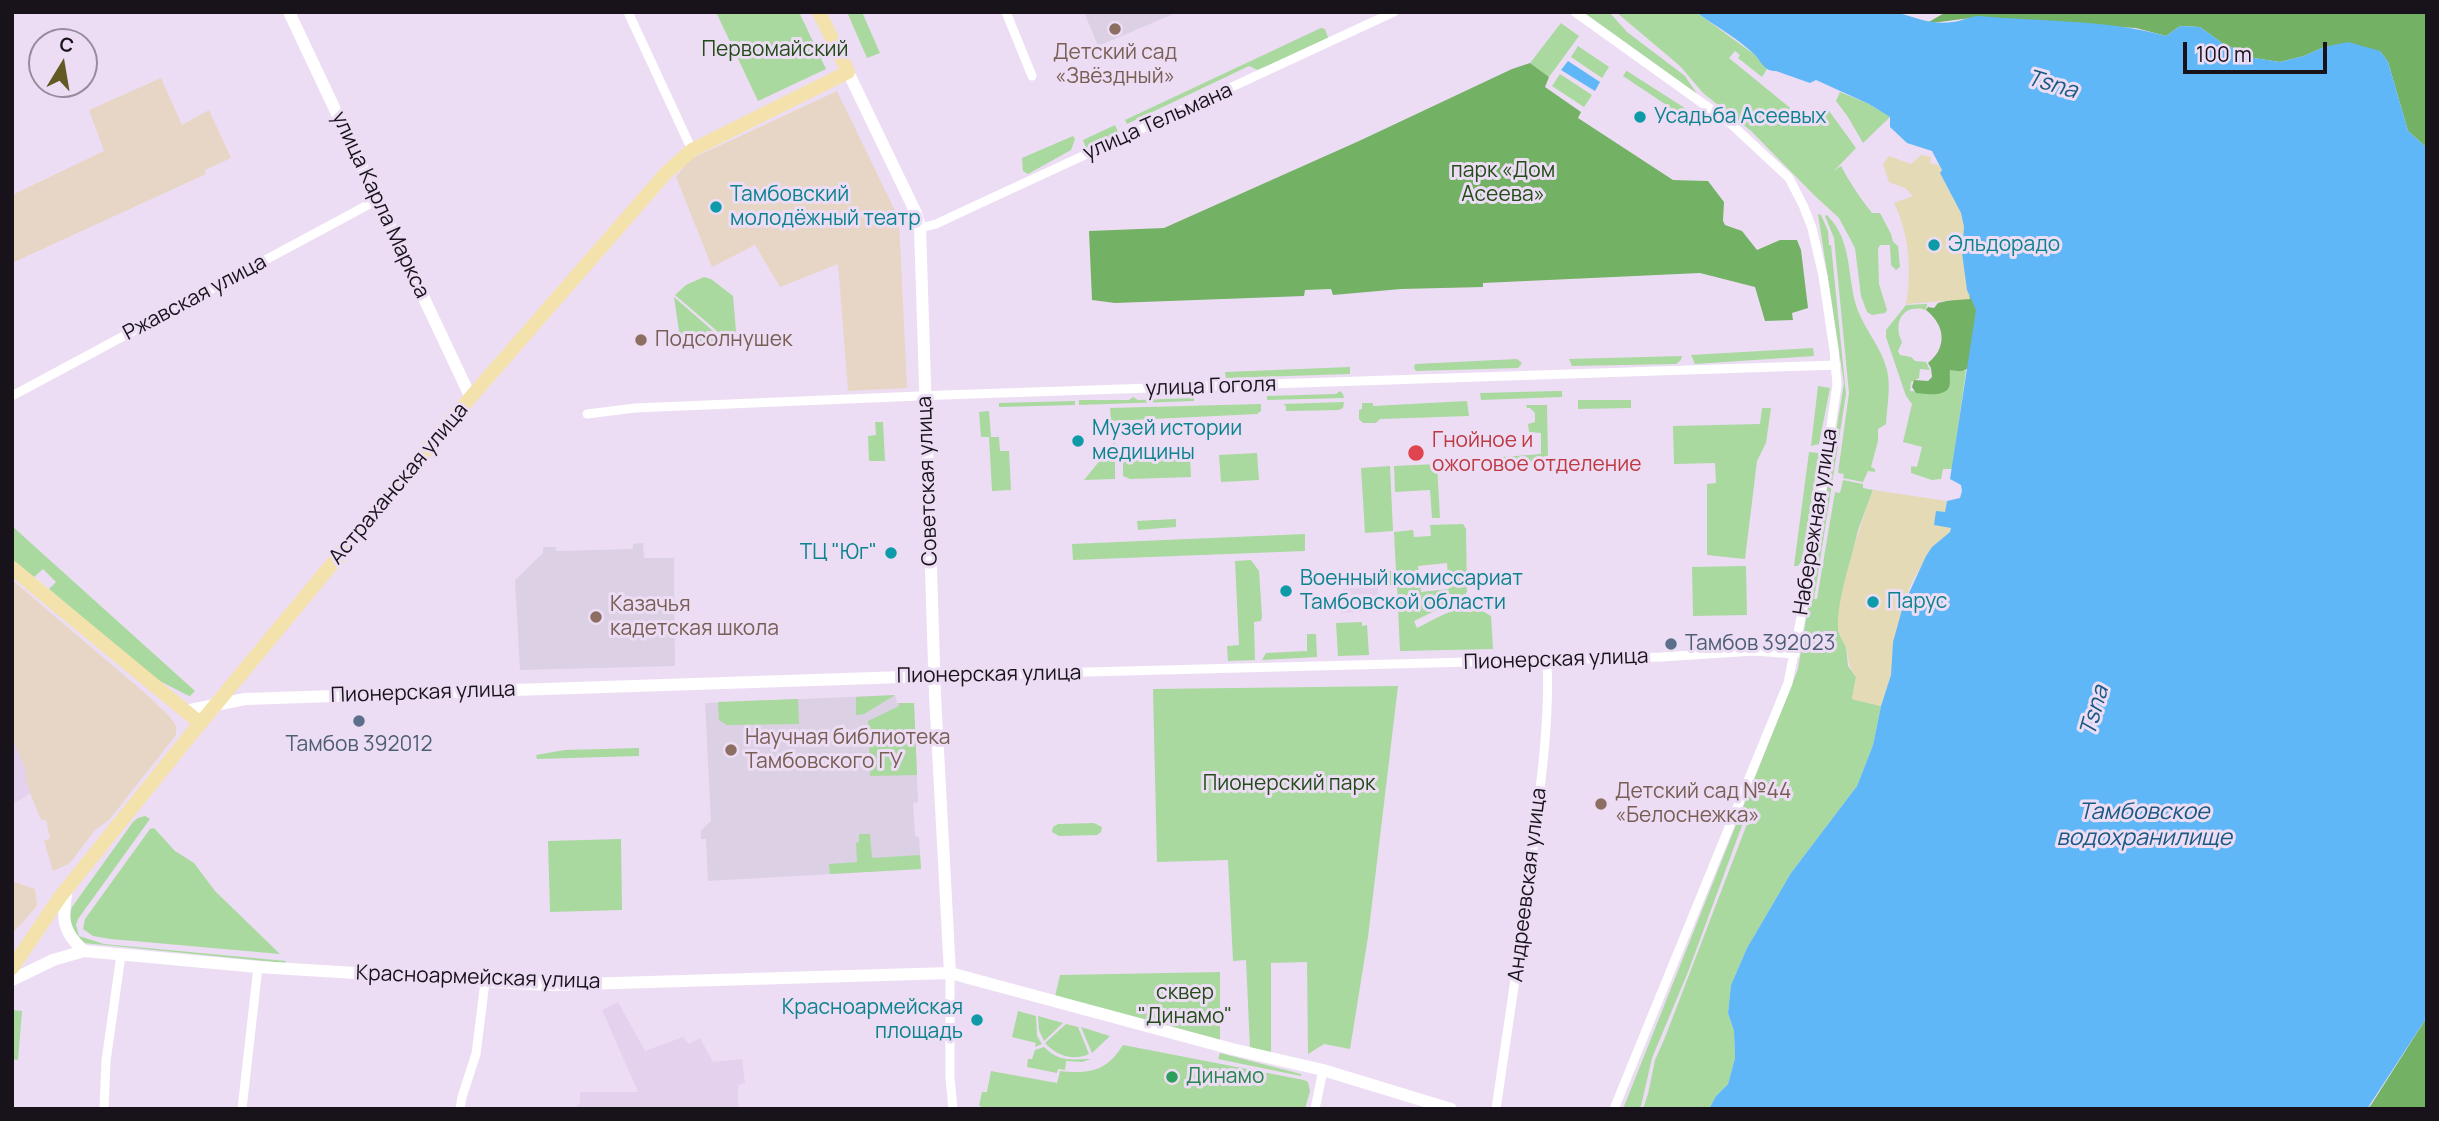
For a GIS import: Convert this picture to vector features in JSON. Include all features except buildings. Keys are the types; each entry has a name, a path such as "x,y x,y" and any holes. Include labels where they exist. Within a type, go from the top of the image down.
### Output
{"main road":[{"name":"Советская улица","path":"818,12 848,72"},
{"name":"Астраханская улица","path":"12,968 67,888 200,723 471,398 660,180 692,150 848,72"},
{"path":"12,568 200,723"}],"street":[{"name":"улица Карла Маркса","path":"289,12 471,398"},
{"path":"628,12 692,150"},
{"path":"1006,12 1032,76"},
{"name":"улица Тельмана","path":"919,228 981,203 1394,12"},
{"name":"Набережная улица","path":"1576,12 1730,123 1788,178 1812,228 1823,276 1837,385 1828,455 1788,683 1614,1109"},
{"name":"Советская улица","path":"848,72 916,213 919,228 934,676 950,973"},
{"name":"Ржавская улица","path":"12,396 377,200"},
{"name":"улица Гоголя","path":"587,414 635,408 925,396 1836,365"},
{"name":"Пионерская улица","path":"185,711 245,699 934,676 1682,656 1754,651 1795,654"},
{"name":"Андреевская улица","path":"1496,1109 1539,803 1548,702 1547,660"},
{"path":"67,888 65,927 74,942 84,951"},
{"name":"Красноармейская улица","path":"12,980 53,960 84,951 258,967 549,985 950,973 1232,1049 1324,1070 1451,1109"},
{"path":"104,1109 106,1061 121,955"},
{"path":"242,1109 258,967"},
{"path":"950,973 950,1079 953,1109"},
{"path":"460,1109 476,1054 485,982"},
{"path":"1315,1109 1324,1070"}],"shaded area":[{"name":"Детский сад «Звёздный»","path":"1084,12 1178,12 1098,46"},
{"path":"161,78 182,125 209,110 231,158 205,170 206,174 12,263 12,195 104,151 89,110"},
{"path":"837,91 899,219 907,388 848,391 838,264 780,287 755,245 712,267 676,177 689,160"},
{"name":"Казачья кадетская школа","path":"643,543 644,558 674,558 675,666 520,670 515,580 543,553 543,547 556,547 556,551 633,549 633,544"},
{"path":"12,580 145,693 176,726 176,735 109,820 95,830 70,863 53,871 44,841 50,838 46,820 41,820 12,739"},
{"path":"1378,587 1379,602 1374,602 1375,611 1341,613 1340,592 1343,592 1343,589"},
{"path":"895,695 897,703 914,703 918,802 913,803 921,869 708,881 706,839 701,839 701,830 711,821 705,703"},
{"path":"12,742 26,771 26,783 31,793 12,805"},
{"path":"12,881 35,889 37,906 12,934"},
{"path":"618,1002 645,1051 683,1037 689,1044 700,1038 713,1062 742,1059 745,1083 738,1085 738,1109 574,1109 580,1103 580,1092 638,1092 602,1010"}],"green space":[{"name":"Первомайский","path":"716,12 799,12 826,69 758,101"},
{"path":"847,12 862,12 880,53 867,58"},
{"path":"1583,12 1609,12 1627,32 1685,76 1697,94"},
{"path":"1616,12 1696,12 1755,55 1767,69 1762,77 1738,58 1740,55 1735,51 1729,58 1811,125 1827,108 1856,148 1834,171 1841,166 1872,213 1880,213 1893,242 1898,246 1900,267 1896,270 1891,265 1890,245 1880,245 1878,249 1879,284 1887,310 1885,313 1872,315 1867,312 1861,296 1855,248 1839,218 1751,131 1703,93 1680,66"},
{"path":"1946,12 2427,12 2427,148 2408,131 2388,62 2380,51 2324,47 2280,62 2254,58 2222,43 2200,27 2180,26 2166,36 2136,28 1987,18 1927,23"},
{"path":"1561,23 1579,36 1549,77 1530,63"},
{"path":"1321,28 1325,29 1329,40 1258,70 1249,66 1127,124 1125,120"},
{"path":"1578,46 1609,67 1602,78 1571,57"},
{"name":"парк «Дом Асеева»","path":"1530,63 1549,77 1545,87 1581,112 1578,118 1673,180 1708,181 1724,202 1725,225 1742,231 1757,250 1780,240 1797,240 1801,250 1808,308 1792,313 1793,320 1765,321 1755,287 1700,273 1483,283 1483,287 1401,289 1333,295 1331,289 1305,290 1304,296 1115,303 1092,300 1089,231 1164,228"},
{"path":"1627,70 1691,112 1683,116 1623,76"},
{"path":"1560,74 1592,95 1584,107 1552,86"},
{"path":"1840,92 1869,104 1890,117 1863,143 1836,101"},
{"path":"1115,125 1119,134 1086,148 1083,140"},
{"path":"1073,136 1075,139 1071,150 1028,174 1023,171 1022,158"},
{"path":"1818,214 1828,231 1831,245 1846,394 1814,599 1817,599 1835,492 1840,493 1843,480 1863,484 1863,488 1873,490 1858,530 1840,606 1838,631 1846,647 1848,666 1856,677 1852,699 1881,706 1873,745 1857,786 1791,873 1747,948 1731,985 1728,1013 1734,1031 1735,1058 1728,1084 1716,1096 1709,1109 1643,1109 1655,1060 1747,824 1743,823 1688,972 1652,1058 1641,1106 1638,1109 1623,1109 1798,669 1844,383"},
{"path":"1827,215 1842,237 1854,299 1881,354 1888,376 1886,424 1878,429 1878,441 1871,467 1875,472 1868,471 1863,482 1843,478 1844,474 1838,473 1849,393 1834,238 1825,216"},
{"path":"704,277 711,279 733,296 737,343 731,343 675,295 686,285"},
{"path":"1972,295 1978,310 1969,367 1963,371 1950,370 1949,387 1943,392 1916,393 1912,387 1914,380 1928,381 1932,377 1928,363 1939,351 1942,337 1933,316 1926,310 1928,307 1934,308 1938,303"},
{"path":"674,297 728,344 710,345 709,331 706,331 707,345 681,345"},
{"path":"1927,304 1926,310 1912,309 1899,321 1902,342 1898,351 1900,355 1926,362 1930,370 1920,369 1919,378 1911,382 1910,391 1928,392 1949,369 1966,371 1952,469 1943,469 1941,479 1932,480 1911,473 1911,466 1917,467 1922,447 1903,442 1912,404 1906,396 1886,337 1886,330 1906,305"},
{"path":"1813,348 1814,356 1695,364 1691,355"},
{"path":"1682,356 1676,364 1572,366 1569,359"},
{"path":"1517,359 1522,363 1518,368 1416,371 1414,368 1415,364"},
{"path":"1350,367 1350,374 1226,378 1225,372"},
{"path":"1818,386 1830,388 1819,444 1811,446"},
{"path":"1340,391 1344,398 1267,400 1267,396 1336,394"},
{"path":"1562,391 1562,397 1481,400 1480,393"},
{"path":"1133,397 1138,400 1194,398 1194,401 1079,405 1079,400 1129,400"},
{"path":"1578,400 1631,400 1631,408 1578,409"},
{"path":"1075,401 1075,405 999,407 999,403"},
{"path":"1467,401 1469,416 1380,419 1376,423 1363,423 1359,419 1362,403 1373,403 1373,406"},
{"path":"1344,402 1343,408 1339,410 1286,411 1283,404"},
{"path":"1261,404 1261,411 1257,414 1111,421 1110,408"},
{"path":"1526,405 1547,405 1548,459 1502,465 1503,457 1541,454 1541,433 1529,432 1528,424 1535,422 1535,413"},
{"path":"1762,408 1771,408 1766,443 1757,461 1745,559 1707,555 1707,484 1716,483 1715,463 1674,464 1673,426 1760,424"},
{"path":"989,411 991,437 999,437 1000,451 1009,451 1011,490 992,491 989,437 981,437 979,412"},
{"path":"875,422 883,422 885,461 869,461 868,436 876,435"},
{"path":"1115,442 1115,479 1084,480"},
{"path":"1809,452 1819,453 1802,560 1798,566 1794,566"},
{"path":"1257,453 1259,480 1221,482 1219,455"},
{"path":"1190,458 1191,477 1130,479 1123,476 1123,459"},
{"path":"1437,464 1440,518 1432,518 1430,490 1395,492 1394,466"},
{"path":"1390,466 1393,531 1365,533 1361,468"},
{"path":"1176,519 1176,527 1138,530 1137,521"},
{"path":"1463,524 1466,529 1467,592 1463,597 1414,621 1417,628 1453,611 1481,611 1491,616 1493,649 1400,651 1397,585 1385,585 1384,571 1396,571 1394,532 1413,530 1414,537 1431,536 1430,525","holes":["1447,563 1449,589 1421,592 1418,566"]},
{"path":"12,526 195,691 190,696 156,679 49,589 56,582 43,569 34,577 12,559"},
{"path":"1305,534 1305,551 1073,560 1072,544"},
{"path":"1251,560 1259,571 1262,616 1261,621 1254,622 1255,660 1228,661 1227,646 1239,645 1235,561"},
{"path":"1746,566 1747,615 1693,616 1692,567"},
{"path":"1362,622 1362,626 1367,625 1369,655 1338,656 1336,623"},
{"path":"1307,634 1316,634 1317,657 1262,660 1266,653 1307,651"},
{"name":"Пионерский парк","path":"1398,686 1368,937 1350,1049 1324,1044 1308,1054 1307,962 1271,963 1271,1053 1250,1048 1246,960 1233,961 1228,860 1157,862 1153,689"},
{"path":"895,695 864,714 856,715 856,697"},
{"path":"798,699 799,724 727,725 719,720 718,702"},
{"path":"899,703 914,703 917,775 870,776 868,721 899,706"},
{"path":"639,748 639,756 537,759 536,755 565,750"},
{"path":"145,816 150,819 78,919 76,925 79,936 104,944 286,961 285,963 84,943 77,935 72,926 72,907 133,822"},
{"path":"1094,823 1102,827 1097,835 1059,836 1052,832 1053,827 1058,824"},
{"path":"154,828 175,851 194,863 215,891 280,954 111,939 93,936 83,929 85,919 150,829"},
{"path":"859,834 870,834 872,858 920,855 921,869 830,874 829,864 857,862 856,843 859,842"},
{"path":"621,839 622,910 550,912 548,841"},
{"name":"сквер \"Динамо\"","path":"1220,972 1220,1047 1054,1001 1060,975"},
{"path":"12,1010 22,1011 18,1060 12,1059"},
{"path":"1018,1011 1036,1016 1037,1036 1042,1044 1035,1047 1036,1043 1012,1037"},
{"path":"1038,1016 1063,1023 1044,1041 1039,1030"},
{"path":"2427,1017 2427,1109 2367,1109 2371,1105"},
{"path":"1066,1024 1078,1027 1089,1054 1066,1056 1045,1043"},
{"path":"1081,1027 1110,1036 1092,1053"},
{"name":"Динамо","path":"1123,1045 1304,1080 1308,1082 1310,1091 1305,1109 990,1109 979,1106 982,1092 987,1092 991,1071 1057,1083 1060,1071 1080,1072 1096,1069 1110,1061"},
{"path":"1044,1047 1061,1058 1091,1059 1082,1062 1066,1061 1065,1070 1058,1069 1057,1073 1027,1067 1028,1059 1032,1059 1035,1050"},
{"path":"1220,1053 1301,1074 1301,1076 1218,1059"}],"sand":[{"name":"Эльдорадо","path":"1921,155 1931,157 1930,163 1939,165 1942,171 1940,173 1961,213 1964,227 1962,253 1970,299 1906,304 1908,252 1894,203 1913,196 1905,188 1889,182 1883,164 1889,156 1911,164"},
{"name":"Парус","path":"1873,490 1947,501 1945,513 1951,529 1950,533 1932,547 1911,584 1897,629 1891,675 1881,706 1852,699 1856,677 1850,666 1838,620 1850,562"}],"water":[{"name":"Тамбовское водохранилище","path":"1696,12 1896,12 1938,23 1979,16 2097,24 2166,36 2180,26 2200,27 2222,43 2254,58 2280,62 2348,42 2380,51 2388,62 2408,131 2427,148 2427,1017 2367,1109 1709,1109 1716,1096 1728,1084 1735,1058 1734,1031 1728,1013 1731,985 1747,948 1791,873 1857,786 1873,745 1891,675 1893,642 1903,606 1926,556 1932,547 1950,532 1951,528 1934,525 1936,511 1945,512 1947,501 1960,498 1962,491 1961,485 1950,479 1976,310 1967,290 1962,253 1964,227 1961,213 1932,151 1907,143 1890,127 1890,117 1869,104 1816,80 1810,83 1769,70 1742,44"},
{"path":"1568,61 1600,82 1595,91 1561,70"}],"place":[{"name":"Детский сад «Звёздный»","path":"1115,29"},
{"name":"Усадьба Асеевых","path":"1640,117"},
{"name":"Тамбовский молодёжный театр","path":"716,207"},
{"name":"Эльдорадо","path":"1934,245"},
{"name":"Подсолнушек","path":"641,340"},
{"name":"Музей истории медицины","path":"1078,441"},
{"name":"Гнойное и ожоговое отделение","path":"1416,453"},
{"name":"ТЦ \"Юг\"","path":"891,553"},
{"name":"Военный комиссариат Тамбовской области","path":"1286,591"},
{"name":"Парус","path":"1873,602"},
{"name":"Казачья кадетская школа","path":"596,617"},
{"name":"Тамбов 392023","path":"1671,644"},
{"name":"Тамбов 392012","path":"359,721"},
{"name":"Научная библиотека Тамбовского ГУ","path":"731,750"},
{"name":"Детский сад №44 «Белоснежка»","path":"1601,804"},
{"name":"Красноармейская площадь","path":"977,1020"},
{"name":"Динамо","path":"1172,1077"}],"water label":[{"name":"Tsna","path":"2052,85"},
{"name":"Tsna","path":"2095,711"}]}
